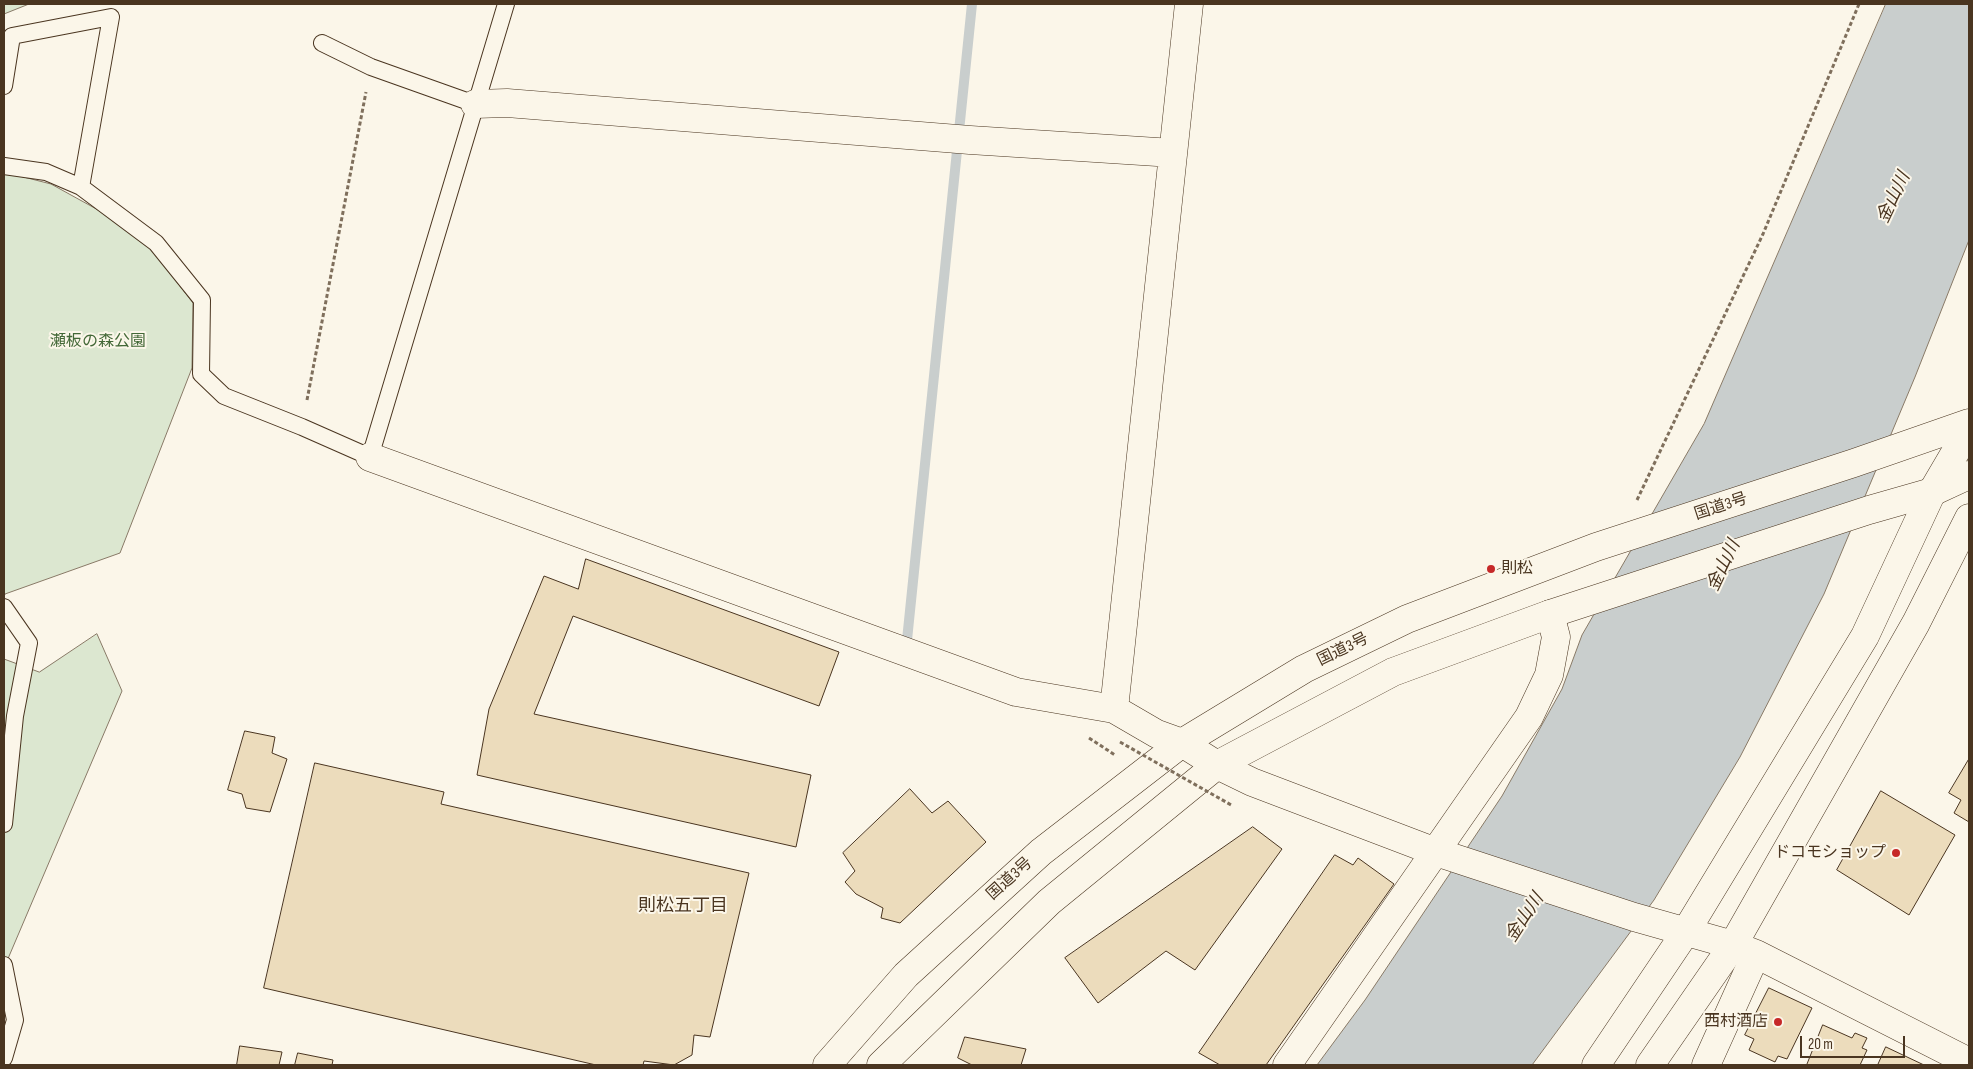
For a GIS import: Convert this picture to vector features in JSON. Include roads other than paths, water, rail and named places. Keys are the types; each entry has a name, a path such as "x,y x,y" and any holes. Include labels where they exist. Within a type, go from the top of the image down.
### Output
{"main road":[{"path":"1114,709 1189,4"},
{"path":"475,104 507,103 958,139 1173,153"},
{"name":"国道3号","path":"826,1065 906,975 1041,852 1182,743 1304,669 1407,619 1596,547 1893,450 1969,422"},
{"path":"1596,1065 1685,933 1865,636 1932,492 1969,429"},
{"path":"370,457 1016,692 1114,709 1156,734 1182,743 1217,765 1252,782 1436,852 1634,917 1744,950 1969,1062"},
{"path":"881,1065 1049,902 1217,765 1393,672 1559,612 1869,510 1932,492 1969,475"},
{"path":"1706,1065 1744,950 1969,518"},
{"path":"1287,1065 1529,717 1549,675 1559,612"},
{"path":"1650,1065 1744,950"}],"lane":[{"path":"4,166 46,172 82,187 156,243 202,300 201,374 224,396 370,457 506,4"},
{"path":"4,86 12,36 111,17 82,187"},
{"path":"322,42 371,67 475,104"},
{"path":"4,607 29,643 15,716 4,824"},
{"path":"4,965 15,1020 4,1058"}],"water":[{"name":"金山川","path":"1886,4 1969,4 1969,240 1915,377 1824,594 1740,757 1654,900 1532,1065 1317,1065 1365,1000 1502,796 1562,689 1582,635 1704,424"}],"waterway":[{"path":"907,640 972,4"}],"place":[{"name":"則松","path":"1491,569"},
{"name":"ドコモショップ","path":"1896,853"},
{"name":"西村酒店","path":"1778,1022"}],"district":[{"name":"則松五丁目","path":"683,906"}],"park label":[{"name":"瀬板の森公園","path":"98,342"}]}
